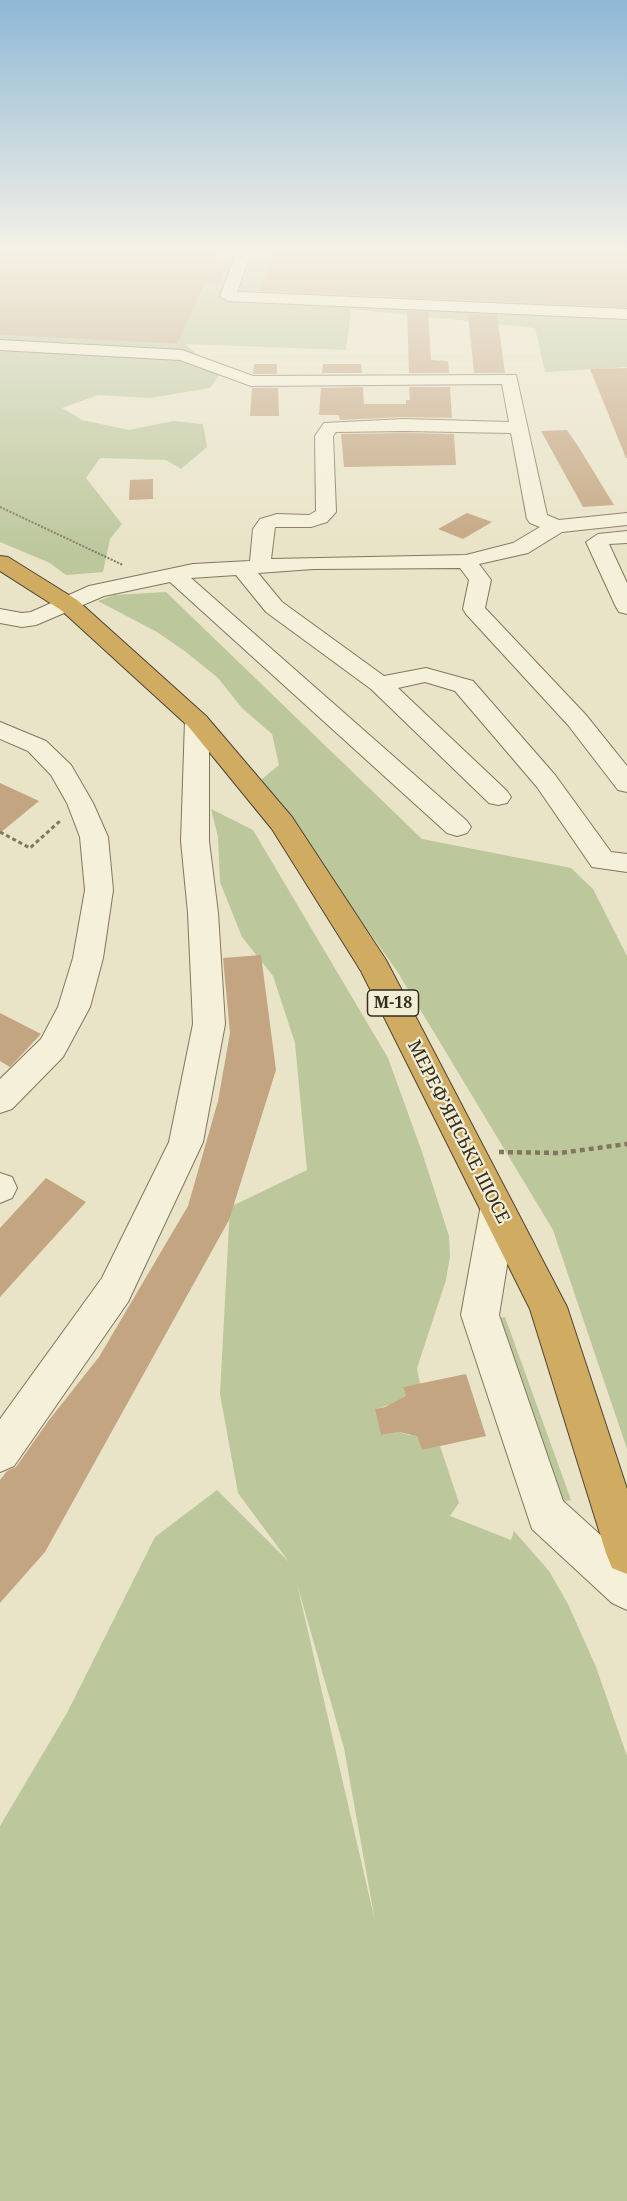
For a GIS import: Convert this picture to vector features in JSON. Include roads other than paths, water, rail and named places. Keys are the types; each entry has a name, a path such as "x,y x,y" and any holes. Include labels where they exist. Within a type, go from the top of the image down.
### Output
{"highway":[{"name":"МЕРЕФ’ЯНСЬКЕ ШОСЕ","path":"0,562 69,605 197,722 282,823 375,968 548,1307 627,1553"}],"street":[{"path":"122,352 182,355 251,381 510,380 537,519 557,526 627,519"},
{"path":"498,797 380,684 274,607 251,567 267,523 277,520 311,521 320,518 326,512 324,436 331,427 404,425 519,428"},
{"path":"0,616 29,619 69,605 97,591 193,571 313,563 466,561 520,548 557,526"},
{"path":"627,537 605,538 597,542 627,607"},
{"path":"466,561 480,580 474,609 577,720 627,784"},
{"path":"166,578 457,827"},
{"path":"380,684 426,675 464,686 546,781 602,860 627,863"},
{"path":"0,1452 115,1290 186,1142 209,1024 203,913 195,842 197,722"},
{"path":"0,730 37,747 62,771 80,803 94,837 99,890 88,958 74,1007 52,1048 0,1100"},
{"path":"498,1210 480,1315 547,1514 627,1588"}]}
